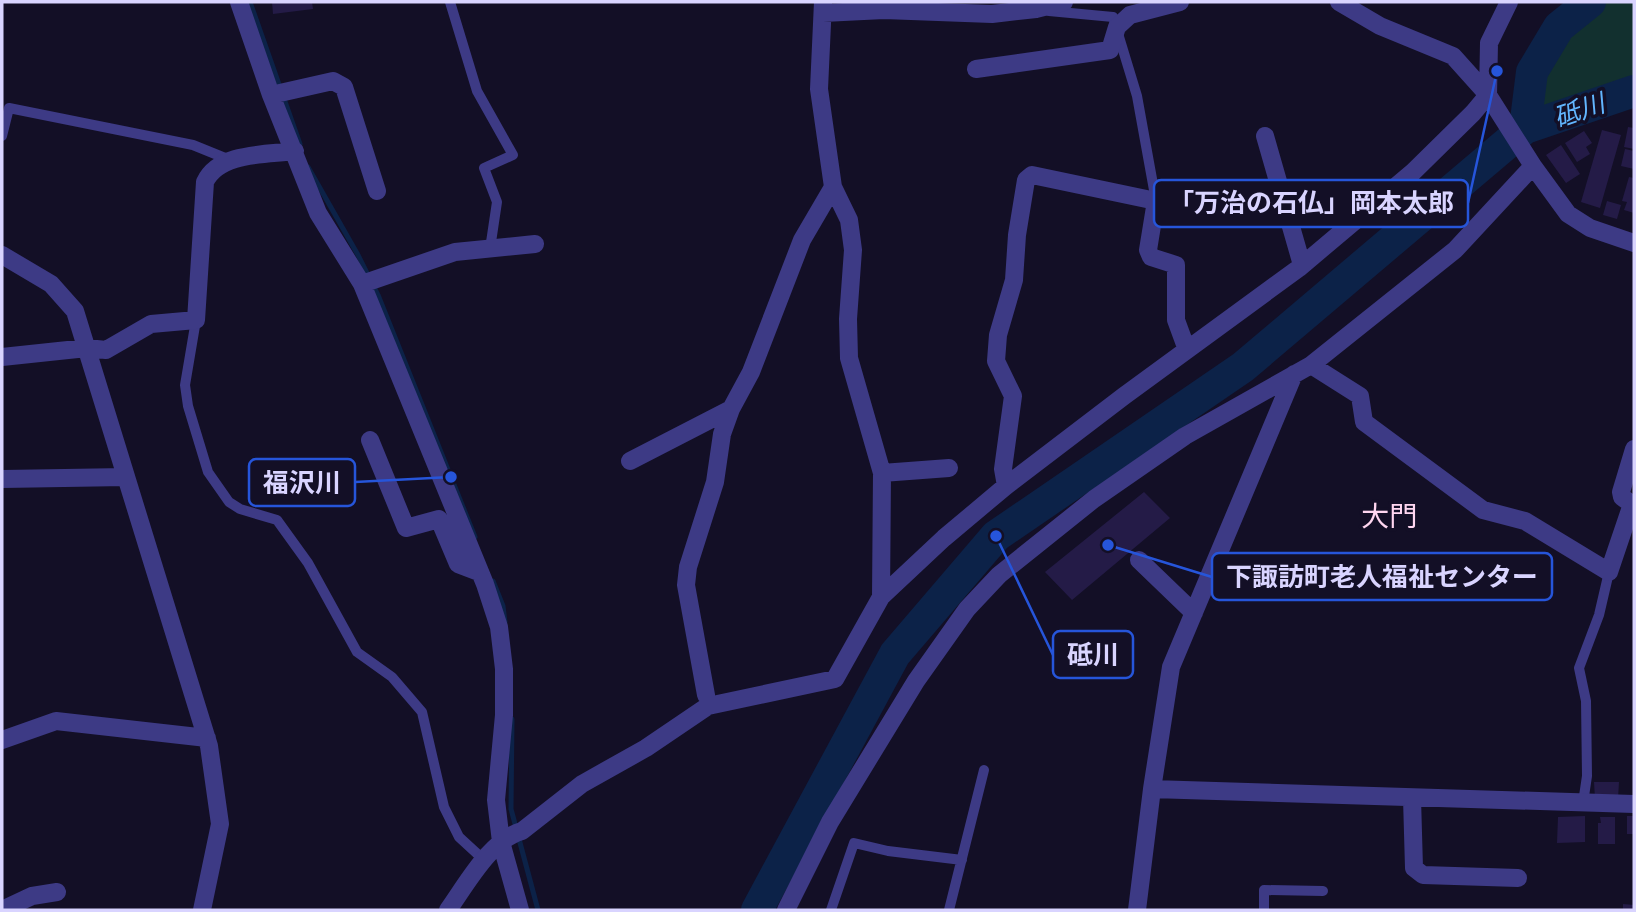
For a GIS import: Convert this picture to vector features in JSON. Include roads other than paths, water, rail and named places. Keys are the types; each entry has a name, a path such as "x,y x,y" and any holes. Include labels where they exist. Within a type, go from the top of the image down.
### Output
{"street":[{"path":"239,2 271,95 317,213 362,284 499,626 504,669 504,715 496,800 511,836 520,910"},
{"path":"881,597 882,473 849,358 848,319 853,250 849,220 833,187 819,89 823,7 884,10 946,8 992,14 1036,9 1064,2"},
{"path":"976,69 1110,50 1117,27 1130,15 1180,2"},
{"path":"1339,2 1380,26 1453,56 1491,99 1567,214 1590,228 1634,243"},
{"path":"1491,99 1489,43 1509,2"},
{"path":"271,95 333,81 344,87 377,191"},
{"path":"448,910 484,860 511,836 582,784 646,748 708,706 835,679 881,597 944,538 1006,486 1302,265 1413,172 1491,99"},
{"path":"1265,136 1302,265"},
{"path":"2,357 87,348 106,350 151,324 197,320 205,182 210,171 230,160 295,151"},
{"path":"786,910 830,822 916,681 967,609 999,575 1094,499 1185,436 1311,365 1455,250 1530,160"},
{"path":"1006,486 1003,469 1013,397 996,361 998,335 1014,280 1017,235 1026,180 1032,175 1156,201 1148,250 1151,257 1176,265 1176,320 1187,350"},
{"path":"706,695 686,585 688,567 715,482 722,434 731,410 751,372 802,240 833,187"},
{"path":"362,284 455,252 535,244"},
{"path":"2,255 51,284 75,311 207,738 220,824 202,910"},
{"path":"1311,365 1360,396 1364,422 1483,510 1525,522 1609,572 1633,505 1622,497 1620,492 1634,449"},
{"path":"1138,910 1152,789 1171,667 1294,374"},
{"path":"630,461 731,410"},
{"path":"370,440 406,528 439,519 458,564 479,572"},
{"path":"882,473 950,468"},
{"path":"2,479 126,477"},
{"path":"1139,560 1194,613"},
{"path":"2,740 56,721 207,738"},
{"path":"1152,789 1634,804"},
{"path":"1412,797 1414,868 1423,875 1518,878"},
{"path":"2,910 32,896 57,892"}],"lane":[{"path":"450,2 477,91 513,155 484,168 497,202 490,248"},
{"path":"1036,9 1114,17 1138,96 1156,201"},
{"path":"2,136 9,108 193,145 230,160"},
{"path":"197,320 185,385 188,406 208,472 229,502 240,509 276,520 308,563 357,652 392,677 422,712 444,807 459,837 484,860"},
{"path":"1583,803 1587,776 1586,701 1579,668 1600,615 1609,572"},
{"path":"949,910 984,770"},
{"path":"831,910 854,843 888,851 962,860"},
{"path":"1264,910 1264,890 1322,891"}],"waterway":[{"path":"250,2 300,144"},
{"name":"砥川","path":"1525,128 1532,72 1559,27 1590,2"},
{"name":"砥川","path":"757,910 895,654 996,536 1243,367 1525,128 1634,91"},
{"path":"308,167 378,295 475,537"},
{"path":"493,581 503,606 505,622"},
{"path":"512,719 511,809 538,910"}],"place":[{"name":"「万治の石仏」岡本太郎","path":"1497,71"},
{"name":"福沢川","path":"451,477"},
{"name":"砥川","path":"996,536"},
{"name":"下諏訪町老人福祉センター","path":"1108,545"}],"district":[{"name":"大門","path":"1389,516"}]}
